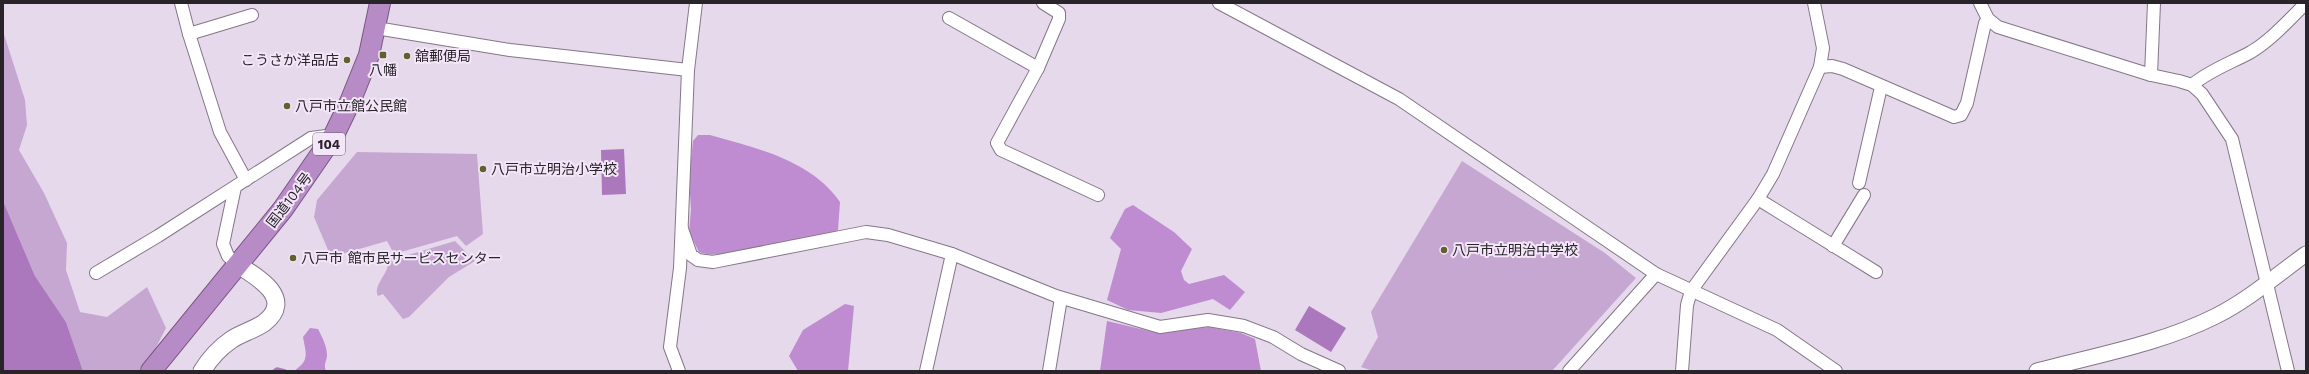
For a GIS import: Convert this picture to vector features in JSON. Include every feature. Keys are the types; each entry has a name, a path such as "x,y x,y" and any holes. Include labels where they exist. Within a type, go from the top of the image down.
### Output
{"highway":[{"name":"国道104号","path":"152,370 298,190 334,135 352,96 368,55 376,28 380,3"}],"main road":[{"path":"202,371 211,356 232,339 263,324 273,315 276,303 273,292 266,282 238,265"}],"street":[{"path":"181,3 189,34 220,132 246,180"},
{"path":"679,371 670,347 680,268 688,70 696,3"},
{"path":"1043,3 1058,6 1059,19 1038,68 997,143 1001,150 1098,195"},
{"path":"1219,3 1399,99 1656,274 1777,330 1836,371"},
{"path":"1682,371 1687,305 1691,291 1758,199 1773,174 1820,67 1823,48 1814,3"},
{"path":"1980,3 1988,19 1998,26 2150,75 2192,85 2202,94 2232,139 2288,371"},
{"path":"2150,75 2154,3"},
{"path":"2192,85 2211,72 2251,51 2268,39 2306,3"},
{"path":"189,34 252,15"},
{"path":"948,18 1038,68"},
{"path":"1820,67 1832,66 1843,69 1954,117 1960,115 1967,103 1984,23 1988,19"},
{"path":"376,28 510,50 688,70"},
{"path":"1859,183 1882,87"},
{"path":"96,273 311,138 334,135"},
{"path":"235,187 222,244 228,256 238,265"},
{"path":"1833,246 1864,195"},
{"path":"1758,199 1876,272"},
{"path":"682,229 691,255 698,260 713,262 866,232 888,235 952,254 1061,298 1160,327 1208,320 1244,326 1273,337 1300,354 1339,371"},
{"path":"926,371 952,254"},
{"path":"2037,371 2122,350 2186,330 2217,316 2306,254"},
{"path":"1569,371 1656,274"},
{"path":"1049,371 1061,298"}],"shaded area":[{"path":"3,31 25,100 27,125 19,150 44,193 67,243 66,270 80,312 107,317 147,287 166,328 144,371 83,371 66,322 35,276 3,201"},
{"path":"698,135 710,135 764,151 798,166 814,176 828,188 840,202 838,230 830,234 763,249 726,254 699,252 689,232 691,209 689,180 693,141"},
{"path":"624,149 626,194 602,195 601,150"},
{"path":"357,152 477,154 483,234 466,246 457,236 394,254 387,241 331,257 314,217 317,200"},
{"path":"1462,161 1605,253 1636,278 1552,371 1373,371 1361,367 1378,337 1371,312"},
{"path":"3,201 35,276 66,322 83,371 3,371"},
{"path":"1133,205 1174,232 1192,249 1181,271 1184,280 1189,284 1224,275 1245,292 1230,310 1213,299 1161,313 1128,310 1107,300 1121,249 1110,238 1125,209"},
{"path":"455,241 475,261 449,277 409,317 403,319 383,294 378,296 377,288 386,270 388,261"},
{"path":"845,304 854,306 848,371 798,371 789,356 803,330"},
{"path":"1309,306 1346,328 1331,352 1295,330"},
{"path":"1107,321 1158,333 1209,327 1241,333 1255,339 1261,371 1100,371"},
{"path":"310,328 318,329 324,342 327,352 325,366 326,371 294,371 305,360 306,352 303,337"}],"waterway":[{"path":"274,371 277,369 285,371"}],"place":[{"name":"八幡","path":"383,55"},
{"name":"舘郵便局","path":"407,56"},
{"name":"こうさか洋品店","path":"347,60"},
{"name":"八戸市立館公民館","path":"287,106"},
{"name":"八戸市立明治小学校","path":"483,169"},
{"name":"八戸市立明治中学校","path":"1444,250"},
{"name":"八戸市 館市民サービスセンター","path":"293,258"}]}
